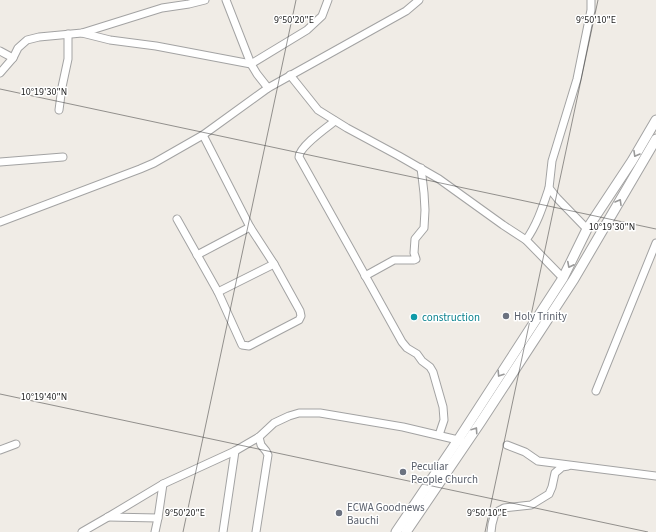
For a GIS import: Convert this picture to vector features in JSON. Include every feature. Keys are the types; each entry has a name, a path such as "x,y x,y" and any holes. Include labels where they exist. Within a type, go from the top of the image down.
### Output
{"street":[{"path":"160,0 162,8"},
{"path":"0,73 13,58 18,48 27,40 39,37 82,33 162,8 205,0"},
{"path":"226,0 251,64 268,88"},
{"path":"82,33 110,40 156,46 251,64 307,30 322,16 328,0"},
{"path":"0,222 146,167 203,135 268,88 406,10 419,0"},
{"path":"526,240 532,232 549,188 552,161 577,80 591,0"},
{"path":"59,110 68,59 68,34"},
{"path":"0,51 13,58"},
{"path":"290,75 318,110 334,121 439,179 526,240 563,278"},
{"path":"406,532 563,278 587,229 632,161 656,120"},
{"path":"334,121 306,145 299,153 299,157 402,342 407,348 417,354 433,372 444,406 444,420 439,435"},
{"path":"176,219 218,292 242,345 249,346 299,320 301,316 300,311 274,264 250,227 203,135"},
{"path":"396,532 462,442 574,279 656,139"},
{"path":"0,162 63,157"},
{"path":"365,276 394,260 416,259 414,253 415,239 424,228 425,210 421,168"},
{"path":"549,188 587,229"},
{"path":"197,255 250,227"},
{"path":"596,391 656,243"},
{"path":"218,292 274,264"},
{"path":"83,532 163,484 235,451 259,437 274,423 299,413 335,415 373,421 439,435 462,442"},
{"path":"256,532 268,455 261,445 259,437"},
{"path":"0,450 16,444"},
{"path":"507,445 525,452 538,460 656,476"},
{"path":"223,532 235,451"},
{"path":"491,532 495,513 504,508 531,505 549,494 555,473 562,467 574,466"},
{"path":"155,532 163,484"},
{"path":"108,517 158,518"}],"place":[{"name":"Holy Trinity","path":"506,316"},
{"name":"construction","path":"414,317"},
{"name":"Peculiar People Church","path":"403,472"},
{"name":"ECWA Goodnews Bauchi","path":"339,513"}]}
